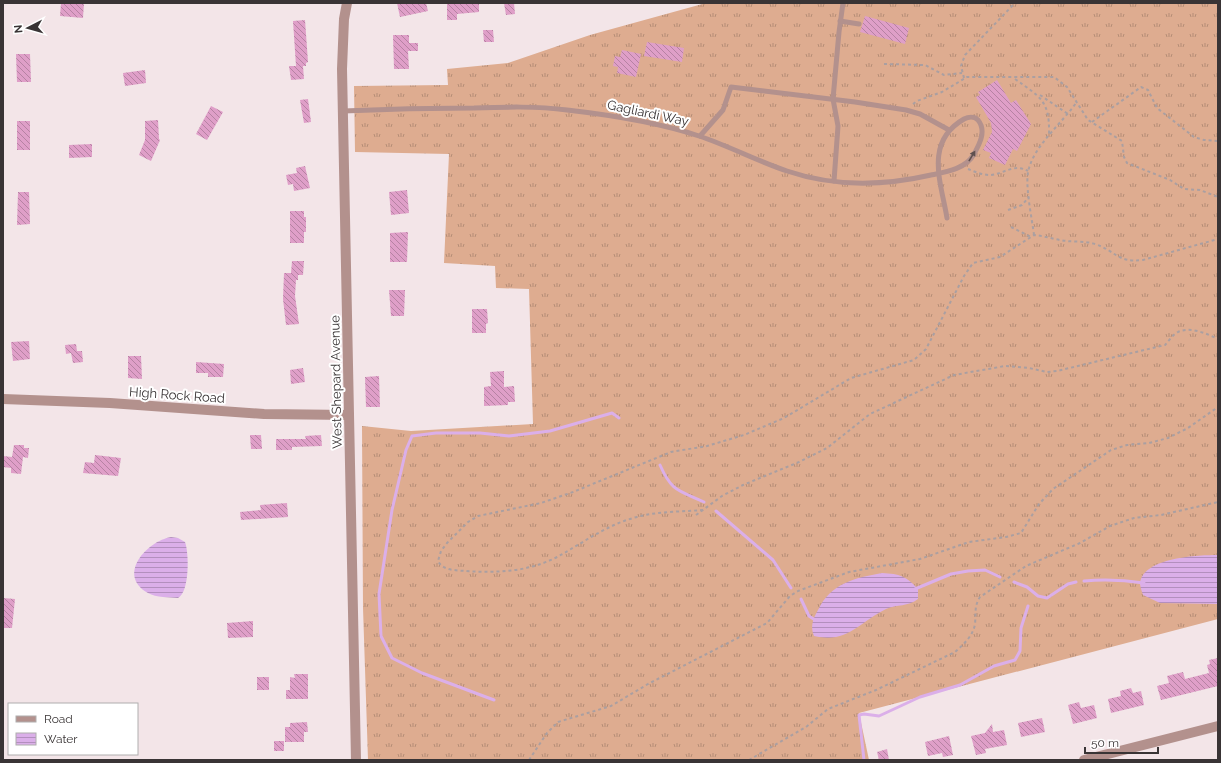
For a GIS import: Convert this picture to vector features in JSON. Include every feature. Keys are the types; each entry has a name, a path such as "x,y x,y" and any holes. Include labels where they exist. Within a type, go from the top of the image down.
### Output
{"street":[{"name":"West Shepard Avenue","path":"347,3 343,41 343,111 356,760"},
{"name":"High Rock Road","path":"3,399 132,404 264,414 349,415"},
{"path":"1084,760 1218,726"}],"lane":[{"path":"834,181 838,126 833,99 840,21 844,3"},
{"path":"840,21 859,24"},
{"path":"700,136 723,110 731,87 833,99 906,110 920,114 949,130"},
{"name":"Gagliardi Way","path":"343,111 535,108 602,115 700,136 787,171 834,181 863,184 883,183 939,173 963,166"},
{"path":"947,218 939,173 937,158 938,151 949,130 967,117 975,118 979,121 982,132 980,143 971,158 963,166"}],"path":[{"path":"964,78 962,62 965,55 1015,3"},
{"path":"884,64 925,65 944,76 963,73"},
{"path":"906,110 917,101 942,92 964,78 1054,78 1060,80 1067,87 1076,103 1092,122 1122,141 1124,157 1127,163 1170,180 1184,189 1200,190 1218,197"},
{"path":"1014,78 1040,96 1046,107 1049,118 1049,135"},
{"path":"1092,122 1141,87 1148,90 1157,108 1194,137 1204,140 1218,141"},
{"path":"1034,92 1068,114"},
{"path":"1034,235 1028,171 1034,156 1049,135 1076,103"},
{"path":"963,166 985,175 991,175 1018,168 1028,171"},
{"path":"1008,210 1022,204 1030,196"},
{"path":"1011,227 1031,237"},
{"path":"703,510 654,513 628,520 609,528 556,557 520,569 491,573 452,570 443,568 438,561 441,551 447,543 468,522 478,516 540,503 580,490 671,452 707,446 744,435 784,418 851,378 914,360 926,349 964,276 973,263 1000,257 1034,235 1094,244 1104,247 1119,258 1131,261 1142,260 1218,239"},
{"path":"696,515 722,496 827,448 870,414 954,375 1005,366 1029,368 1048,372 1164,344 1178,332 1184,330 1193,330 1218,339"},
{"path":"529,760 547,733 558,722 611,706 648,684 767,623 790,596 798,591 849,572 920,559 969,542 1006,537 1020,532 1038,504 1053,489 1111,450 1127,445 1164,440 1188,428 1218,407"},
{"path":"749,760 806,727 828,709 876,690 956,652 966,643 973,631 976,603 980,597 1026,566 1080,543 1110,526 1134,518 1162,515 1218,502"}],"green space":[{"path":"706,3 1218,3 1218,619 859,713 869,760 368,760 363,608 362,426 411,431 533,424 529,289 496,288 495,266 444,263 449,154 355,152 354,86 448,85 447,69 508,63 590,35"}],"water":[{"path":"171,537 178,538 185,542 187,554 187,580 182,594 178,598 151,595 139,586 135,577 135,568 138,560 145,552 153,545"},
{"path":"1218,555 1218,604 1160,603 1143,595 1140,583 1143,574 1151,568 1173,559"},
{"path":"882,573 894,574 906,578 918,589 918,599 914,602 886,609 845,634 826,638 814,636 812,629 813,620 823,601 830,594 845,583 862,577"}],"building":[{"path":"61,3 84,3 83,18 60,16"},
{"path":"397,3 426,3 428,11 400,17"},
{"path":"447,3 479,3 479,12 457,14 457,20 447,20"},
{"path":"504,3 514,3 515,14 506,15"},
{"path":"865,16 909,28 905,44 860,32"},
{"path":"305,20 308,62 306,63 306,66 303,66 304,79 291,80 289,66 296,66 293,21"},
{"path":"483,30 493,30 494,42 484,42"},
{"path":"393,35 409,35 409,43 418,43 418,51 408,51 409,69 394,69"},
{"path":"647,42 684,48 682,62 644,56"},
{"path":"622,50 641,54 636,77 617,73 618,67 613,66 615,56 620,57"},
{"path":"16,54 30,54 31,82 17,82"},
{"path":"145,70 146,83 125,86 123,73"},
{"path":"997,80 1011,103 1016,100 1031,124 1017,151 1013,149 1005,165 989,158 991,153 983,150 992,132 991,123 976,97 980,95 978,92"},
{"path":"308,99 311,122 304,123 300,100"},
{"path":"211,106 223,112 207,140 196,134"},
{"path":"158,120 160,140 151,161 139,155 145,140 145,121"},
{"path":"17,121 30,121 30,150 17,150"},
{"path":"92,144 92,157 69,158 69,145"},
{"path":"305,166 310,188 294,191 293,184 288,185 286,175 297,173 296,168"},
{"path":"407,190 409,213 391,215 389,192"},
{"path":"18,192 29,192 30,224 17,225"},
{"path":"290,211 304,211 304,217 306,217 306,232 304,232 304,243 290,243"},
{"path":"408,232 407,262 390,262 390,233"},
{"path":"292,261 304,261 303,275 298,275 298,280 296,280 295,296 299,324 286,325 283,299 284,273 291,273"},
{"path":"389,290 405,290 404,316 391,316"},
{"path":"472,309 487,309 488,323 486,324 486,333 472,333"},
{"path":"29,341 30,359 13,361 11,342"},
{"path":"76,344 77,351 82,351 83,362 73,363 71,353 66,354 65,345"},
{"path":"128,356 141,356 142,379 128,378"},
{"path":"196,362 224,364 223,377 208,377 208,373 196,373"},
{"path":"303,368 305,382 291,384 290,370"},
{"path":"504,371 504,387 514,386 515,402 508,402 508,405 484,406 484,387 491,386 490,372"},
{"path":"379,376 380,407 366,407 365,377"},
{"path":"250,435 261,435 262,449 251,449"},
{"path":"321,435 322,446 292,447 292,450 276,450 276,439 306,439 305,436"},
{"path":"14,445 24,445 24,448 29,448 28,458 23,457 21,474 11,473 11,468 3,467 3,456 12,457"},
{"path":"95,455 121,458 118,476 83,473 85,462 94,463"},
{"path":"287,503 288,517 241,520 240,512 261,510 260,505"},
{"path":"3,598 15,599 12,628 3,628"},
{"path":"253,621 253,637 228,638 227,623"},
{"path":"1218,658 1218,686 1161,700 1157,686 1169,683 1167,676 1183,672 1185,679 1209,673 1207,665 1210,664 1209,660"},
{"path":"294,674 308,674 308,699 286,699 286,690 290,690 290,677 295,678"},
{"path":"257,677 269,677 269,690 257,690"},
{"path":"1131,688 1133,693 1141,691 1144,705 1111,713 1108,699 1121,696 1120,691"},
{"path":"1079,702 1081,708 1094,705 1097,718 1073,724 1068,705"},
{"path":"1042,718 1045,732 1021,737 1018,723"},
{"path":"307,722 308,732 304,732 304,742 285,742 285,727 290,727 290,723"},
{"path":"992,724 993,732 1004,730 1007,745 985,749 986,753 976,755 971,736 985,733"},
{"path":"949,736 953,755 943,757 942,753 928,756 925,742"},
{"path":"274,741 284,741 284,751 274,751"},
{"path":"887,749 889,760 879,760 877,752"}],"waterway":[{"path":"494,700 422,673 392,658 381,636 379,594 392,510 406,450 412,436 436,433 480,433 509,436 550,431 612,413 619,418"},
{"path":"660,465 664,474 672,485 682,492 704,502"},
{"path":"716,511 773,560 791,588"},
{"path":"915,589 951,574 968,571 985,570 1000,577"},
{"path":"1084,581 1114,580 1144,583"},
{"path":"1014,582 1027,587 1038,596 1047,598 1068,584 1076,582"},
{"path":"801,599 809,616 815,620"},
{"path":"864,760 859,715 864,714 879,716 920,697 960,685 994,666 1015,660 1020,651 1021,628 1028,606"}]}
